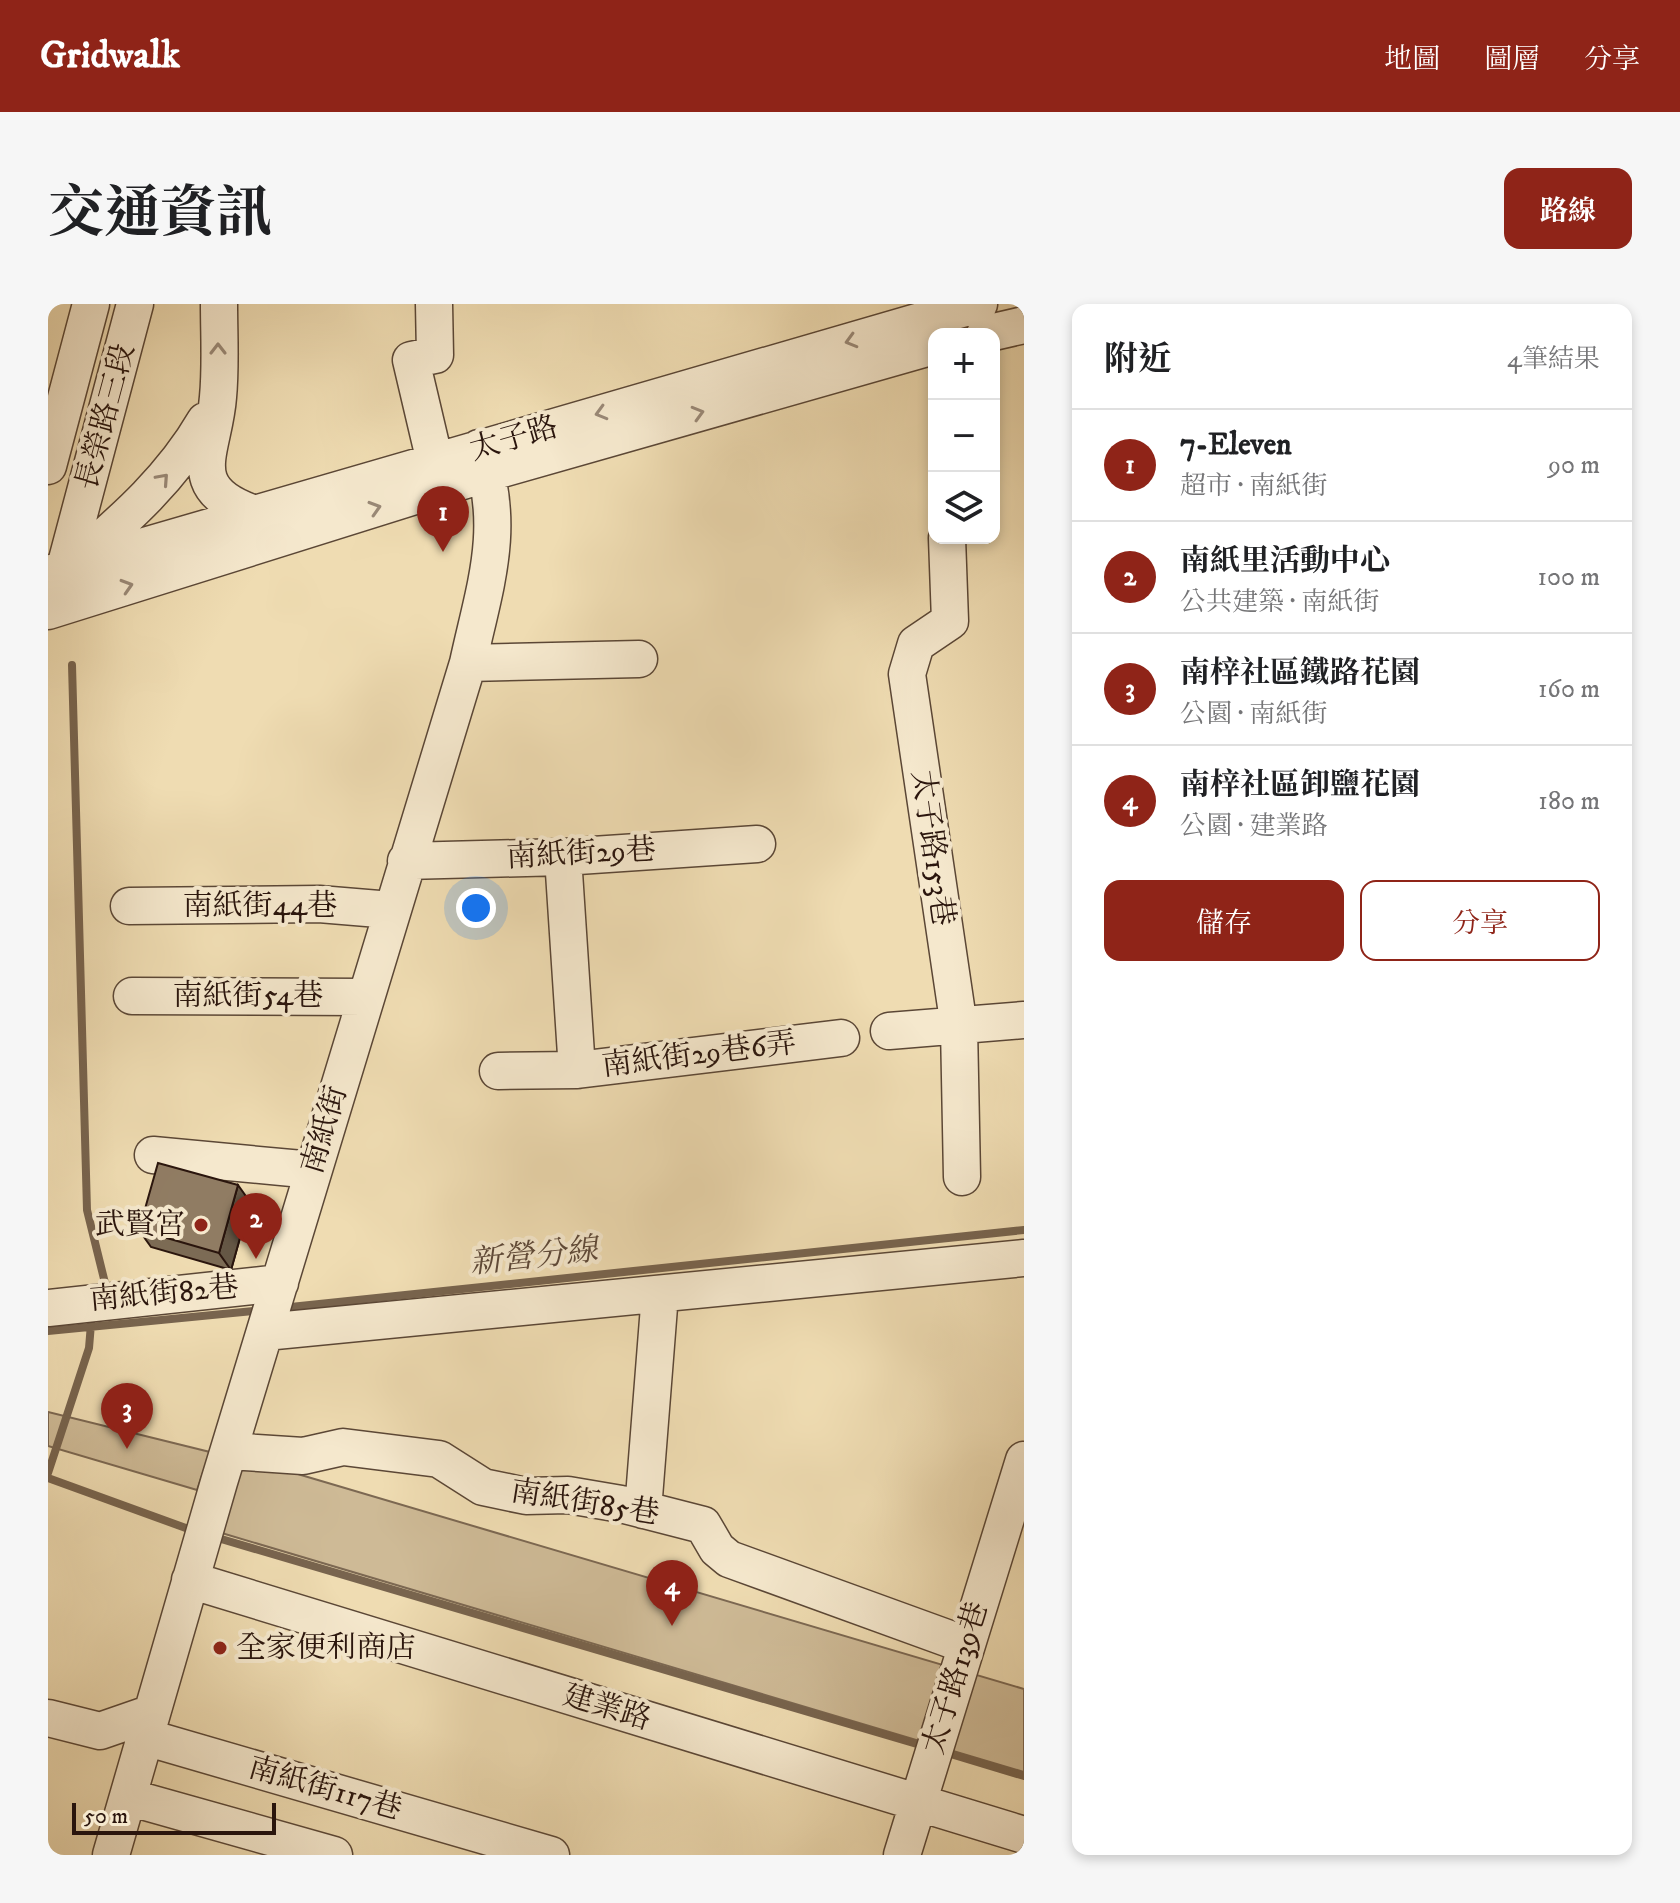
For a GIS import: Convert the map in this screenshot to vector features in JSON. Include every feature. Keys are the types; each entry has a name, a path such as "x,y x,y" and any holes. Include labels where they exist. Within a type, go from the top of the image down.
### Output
{"street":[{"name":"長榮路三段","path":"48,466 91,304"},
{"name":"長榮路三段","path":"50,614 57,572 135,304"},
{"path":"219,304 218,398 206,459 210,482 225,503 252,513"},
{"path":"434,304 435,355 411,360 435,462"},
{"name":"太子路","path":"942,328 979,304"},
{"path":"1000,331 1024,325"},
{"name":"太子路","path":"50,614 484,461 894,330 928,332"},
{"path":"57,572 157,487 186,454 218,398"},
{"name":"太子路","path":"57,572 435,462 484,461"},
{"name":"南紙街","path":"111,1855 190,1580 468,663 495,543 484,461"},
{"name":"太子路153巷","path":"947,544 950,621 916,644 907,674 959,1027 962,1177"},
{"path":"468,663 639,659"},
{"name":"南紙街29巷","path":"406,861 563,857 757,844"},
{"name":"南紙街29巷6弄","path":"563,857 577,1070 841,1038"},
{"name":"南紙街44巷","path":"129,906 319,904 391,910"},
{"name":"南紙街54巷","path":"132,996 365,997"},
{"path":"889,1031 1024,1020"},
{"path":"498,1071 577,1070"},
{"path":"153,1155 313,1170"},
{"path":"265,1332 1024,1258"},
{"name":"南紙街82巷","path":"62,1305 280,1283"},
{"path":"643,1510 660,1294"},
{"name":"南紙街85巷","path":"224,1467 343,1447 439,1459 483,1487 526,1496 568,1495 703,1525 717,1549 729,1559 966,1645"},
{"name":"太子路139巷","path":"902,1855 1024,1460"},
{"name":"建業路","path":"190,1580 1024,1835"},
{"path":"48,1718 100,1731 149,1725"},
{"name":"南紙街117巷","path":"149,1725 551,1855"},
{"name":"南紙街117巷","path":"128,1797 334,1855"}],"shaded area":[{"path":"48,1412 210,1452 197,1490 48,1446"},
{"path":"235,1452 301,1475 1024,1689 1024,1772 215,1531"}],"building":[{"name":"武賢宮","path":"158,1163 238,1185 219,1253 139,1230"}],"waterway":[{"path":"72,665 87,1210 106,1287 104,1293"},
{"name":"新營分線","path":"281,1308 1024,1230"},
{"name":"新營分線","path":"48,1331 263,1310"},
{"path":"48,1473 89,1348 91,1324"},
{"path":"48,1478 194,1531"},
{"path":"211,1536 927,1747"},
{"path":"944,1752 1024,1776"}],"place":[{"name":"7-Eleven","path":"443,552"},
{"name":"武賢宮","path":"201,1225"},
{"name":"南紙里活動中心","path":"256,1259"},
{"name":"南梓社區鐵路花園","path":"127,1449"},
{"name":"南梓社區卸鹽花園","path":"672,1626"},
{"name":"全家便利商店","path":"220,1648"}]}
